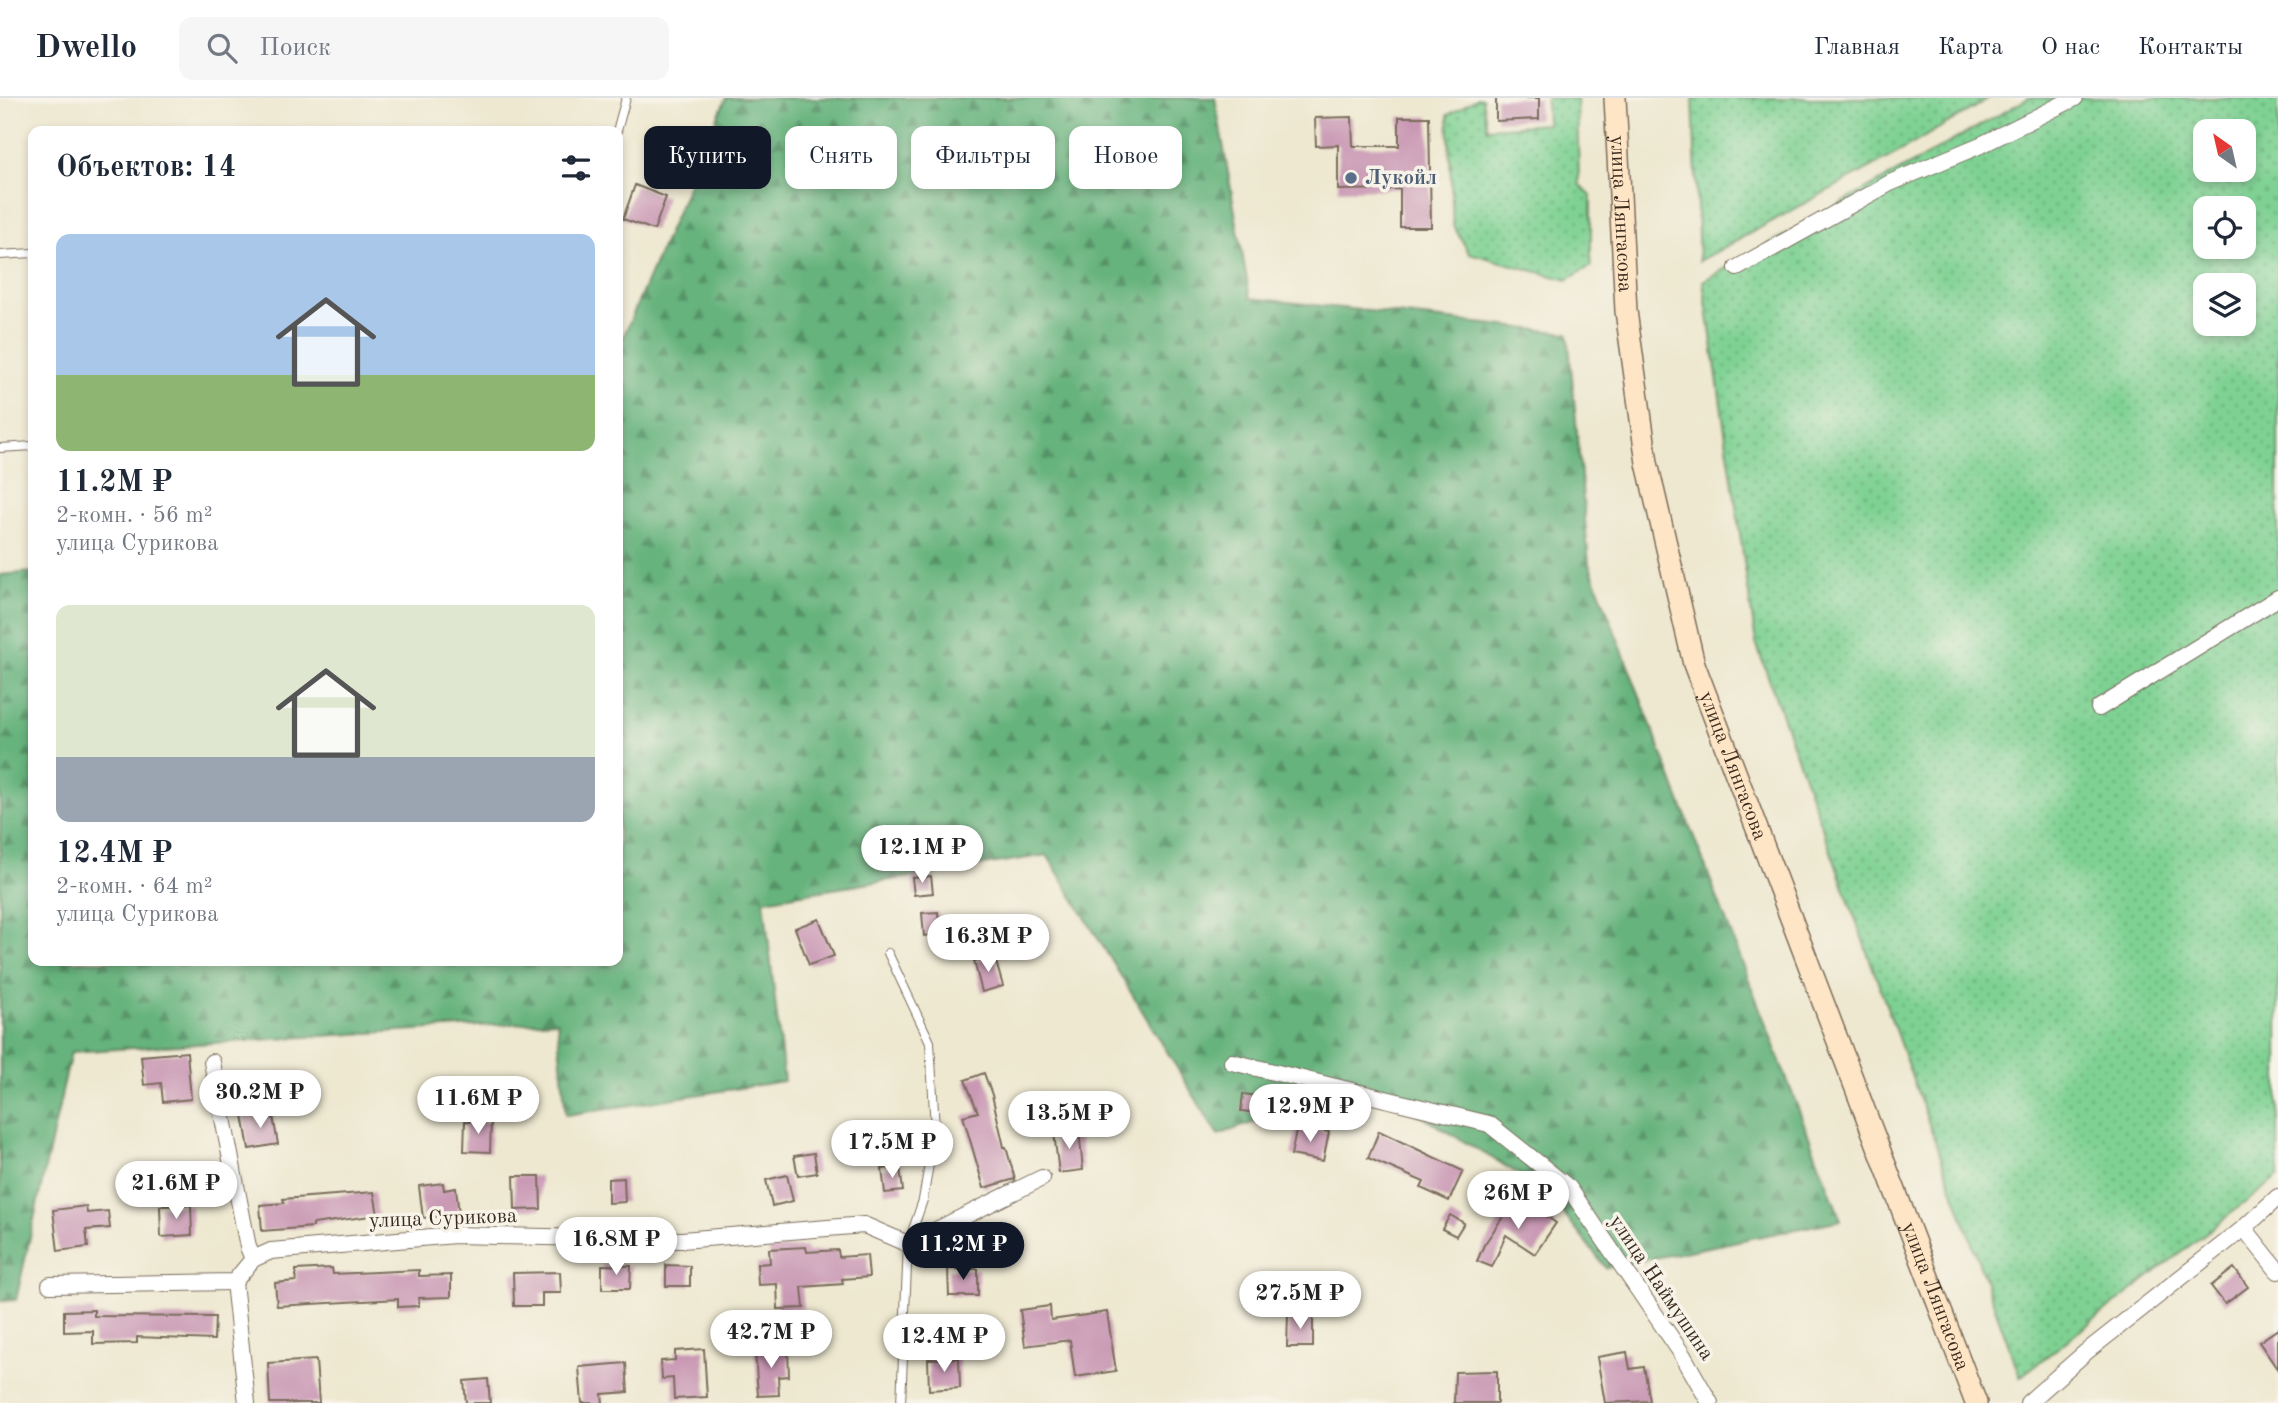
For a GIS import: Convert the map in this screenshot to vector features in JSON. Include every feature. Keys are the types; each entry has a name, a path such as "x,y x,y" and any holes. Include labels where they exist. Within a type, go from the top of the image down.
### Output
{"main road":[{"name":"улица Лянгасова","path":"1615,98 1626,311 1647,463 1695,664 1976,1403"}],"street":[{"path":"1737,268 1890,183 1983,144 2075,98"},
{"path":"2099,708 2278,598"},
{"path":"212,1062 248,1247 253,1259 234,1282 247,1403"},
{"name":"улица Наймушина","path":"1232,1062 1489,1124 1569,1188 1682,1354 1710,1403"},
{"path":"908,1244 1042,1178"},
{"path":"2028,1403 2085,1352 2244,1228 2278,1197"},
{"name":"улица Сурикова","path":"253,1259 271,1251 456,1235 682,1240 864,1225 908,1244"},
{"path":"2244,1228 2278,1271"},
{"path":"50,1285 234,1282"}],"lane":[{"path":"618,126 626,98"},
{"path":"0,255 28,254"},
{"path":"0,448 28,446"},
{"path":"888,953 930,1042 935,1129 923,1200 908,1244 901,1403"}],"green space":[{"path":"726,98 1215,98 1250,298 1568,333 1589,564 1841,1220 1606,1268 1544,1189 1365,1083 1218,1135 1047,855 764,900 784,1081 566,1115 557,1021 71,1052 16,1300 0,1301 0,575 28,572 28,966 623,966 623,337 687,189 771,189 771,126 714,126"},
{"path":"1482,98 1487,128 1547,124 1546,98 1577,98 1579,184 1591,196 1591,266 1567,280 1469,253 1453,225 1448,115"},
{"path":"1693,98 1990,98 1899,152 1699,261"},
{"path":"2029,98 2278,98 2278,1177 2020,1377 1756,643 1703,281"}],"building":[{"path":"1496,98 1539,98 1539,119 1496,121"},
{"path":"1352,117 1353,146 1399,146 1399,117 1429,117 1431,227 1400,227 1400,189 1338,190 1338,145 1316,146 1315,118"},
{"path":"635,185 666,197 654,230 623,219"},
{"path":"931,876 933,893 914,895 912,878"},
{"path":"938,912 940,934 924,936 922,913"},
{"path":"819,919 834,956 809,965 795,928"},
{"path":"994,955 1003,986 982,992 974,961"},
{"path":"187,1052 191,1099 163,1102 161,1083 144,1085 141,1056"},
{"path":"984,1073 1015,1179 984,1188 963,1116 978,1112 965,1080"},
{"path":"1243,1094 1267,1097 1265,1114 1241,1111"},
{"path":"272,1111 278,1144 249,1149 243,1115"},
{"path":"465,1121 491,1122 490,1152 464,1151"},
{"path":"1297,1126 1329,1132 1323,1161 1291,1155"},
{"path":"1079,1130 1083,1170 1059,1173 1054,1133"},
{"path":"1379,1131 1463,1171 1449,1201 1421,1188 1424,1182 1368,1158"},
{"path":"814,1153 817,1173 798,1176 794,1156"},
{"path":"900,1167 903,1191 885,1193 882,1169"},
{"path":"787,1175 793,1201 772,1206 766,1180"},
{"path":"514,1176 540,1176 541,1209 515,1210"},
{"path":"624,1178 625,1202 608,1203 608,1179"},
{"path":"443,1183 444,1190 456,1188 459,1214 423,1218 419,1186"},
{"path":"374,1192 378,1215 313,1224 313,1227 262,1231 260,1205 284,1203 283,1199"},
{"path":"1517,1196 1556,1223 1535,1254 1506,1235 1492,1267 1477,1261 1484,1245"},
{"path":"191,1205 192,1235 161,1237 160,1206"},
{"path":"86,1206 87,1213 108,1211 110,1228 86,1230 88,1247 58,1251 53,1210"},
{"path":"1450,1215 1464,1223 1456,1236 1442,1229"},
{"path":"806,1247 807,1252 838,1250 839,1257 867,1255 869,1277 842,1279 843,1284 802,1287 804,1308 778,1309 777,1284 758,1285 757,1264 770,1263 769,1249"},
{"path":"602,1265 631,1266 630,1289 602,1289"},
{"path":"666,1265 690,1266 690,1286 666,1286"},
{"path":"332,1268 333,1274 419,1270 419,1276 451,1275 451,1297 419,1298 419,1306 398,1307 398,1299 277,1306 275,1283 296,1281 296,1270"},
{"path":"2234,1268 2248,1287 2225,1304 2211,1286"},
{"path":"948,1269 978,1269 978,1296 949,1296"},
{"path":"560,1272 561,1293 542,1293 542,1306 514,1306 513,1273"},
{"path":"1050,1306 1051,1320 1107,1312 1116,1371 1075,1377 1070,1340 1025,1346 1020,1310"},
{"path":"94,1310 94,1316 215,1317 214,1340 137,1337 137,1343 93,1344 93,1331 64,1332 64,1311"},
{"path":"1288,1314 1313,1314 1313,1347 1287,1347"},
{"path":"2278,1329 2278,1370 2259,1342"},
{"path":"704,1349 707,1397 674,1399 673,1378 662,1379 661,1361 675,1360 675,1351"},
{"path":"788,1349 789,1376 778,1377 779,1395 758,1396 755,1351"},
{"path":"1627,1352 1630,1369 1644,1367 1650,1401 1605,1403 1597,1357"},
{"path":"959,1358 960,1388 929,1390 928,1359"},
{"path":"316,1360 319,1403 270,1403 268,1363"},
{"path":"626,1363 628,1392 602,1394 603,1403 582,1403 579,1367"},
{"path":"1497,1371 1497,1403 1454,1403 1455,1372"},
{"path":"488,1379 490,1403 466,1403 464,1381"}],"place":[{"name":"Лукойл","path":"1351,178"}]}
